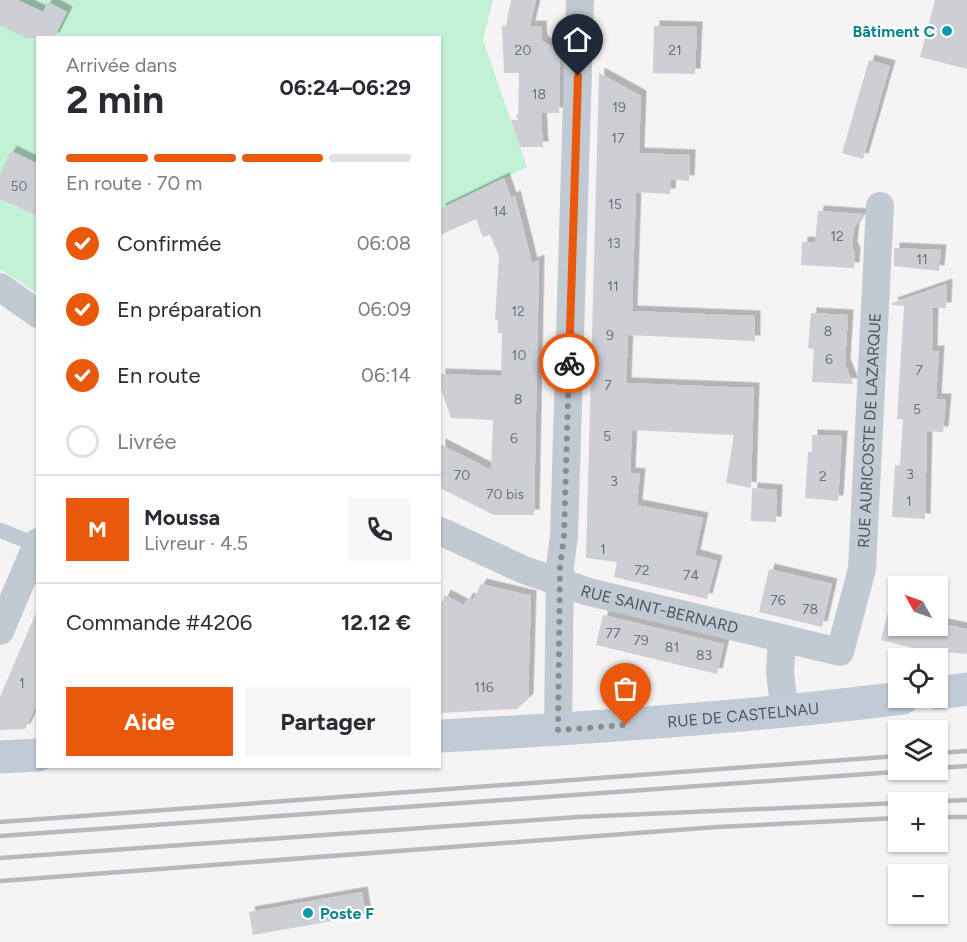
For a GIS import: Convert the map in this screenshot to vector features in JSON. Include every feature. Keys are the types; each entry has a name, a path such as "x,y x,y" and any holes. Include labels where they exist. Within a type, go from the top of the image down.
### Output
{"street":[{"path":"558,730 573,2"},
{"name":"RUE AURICOSTE DE LAZARQUE","path":"840,652 862,569 880,206"},
{"path":"0,288 36,313"},
{"name":"RUE SAINT-BERNARD","path":"441,531 493,557 560,583 840,652"},
{"path":"0,629 36,545"},
{"path":"782,638 780,674 785,712"},
{"path":"948,692 967,689"},
{"name":"RUE DE CASTELNAU","path":"441,736 558,730 785,712 888,700"},
{"path":"0,757 36,755"}],"lane":[{"path":"0,530 36,543"}],"green space":[{"path":"0,0 493,0 483,40 527,167 441,209 441,36 36,36 36,292 0,269"}],"building":[{"path":"0,0 18,0 43,12 48,2 67,12 55,36 26,38 0,25"},
{"path":"511,0 536,0 530,26 541,26 542,41 560,51 559,113 541,113 543,147 520,147 511,120 518,120 519,73 504,73 502,25 506,26"},
{"name":"Bâtiment C","path":"935,0 967,0 967,69 920,57"},
{"path":"654,26 697,27 695,74 653,73"},
{"path":"869,60 890,66 863,159 842,153"},
{"path":"599,73 641,96 639,153 690,155 689,181 671,179 670,194 636,192 632,311 755,316 755,341 628,335 626,383 754,388 751,488 726,483 734,435 632,430 630,473 640,474 637,505 703,518 695,555 717,561 707,599 614,577 617,562 586,558"},
{"path":"11,151 36,163 36,215 0,199 0,174"},
{"path":"504,178 511,198 515,196 532,263 539,260 534,515 494,515 441,488 441,445 491,470 493,420 451,418 441,389 441,374 501,376 502,333 498,333 498,320 495,320 499,256 490,235 483,237 476,219 441,235 441,209"},
{"path":"818,211 863,214 854,228 852,247 855,253 854,268 801,265 802,242 815,243"},
{"path":"894,248 941,250 939,271 894,266"},
{"path":"947,284 946,308 933,308 932,351 939,351 936,399 946,399 943,432 927,431 925,519 892,517 895,465 900,466 903,419 897,419 904,306 892,305 892,303"},
{"path":"811,313 848,315 845,364 853,384 812,382 814,349 808,348"},
{"path":"812,435 842,436 838,501 805,498 808,452 812,452"},
{"path":"752,488 777,490 776,522 751,521"},
{"path":"769,569 832,584 822,627 759,612"},
{"path":"481,584 531,596 528,699 517,709 441,713 441,605 445,595 464,605 468,598 473,600"},
{"path":"888,612 888,636 948,636 948,625 967,629 967,654 948,652 948,648 913,648 881,640"},
{"path":"36,613 36,706 25,729 0,730 0,697"},
{"path":"603,615 724,644 717,674 596,645"},
{"name":"Poste F","path":"362,892 366,915 253,935 249,912"}],"railway":[{"path":"948,752 967,751"},
{"path":"0,822 888,757"},
{"path":"948,767 967,766"},
{"path":"0,836 888,772"},
{"path":"0,858 578,817 967,800"},
{"path":"948,817 967,817"},
{"path":"0,881 717,827 888,818"}],"way so far":[{"path":"569,363 564,536 560,567 558,730 626,725"}],"place":[{"name":"Bâtiment C","path":"947,31"},
{"name":"Poste F","path":"308,913"}],"route":[{"path":"569,363 578,76"}]}
